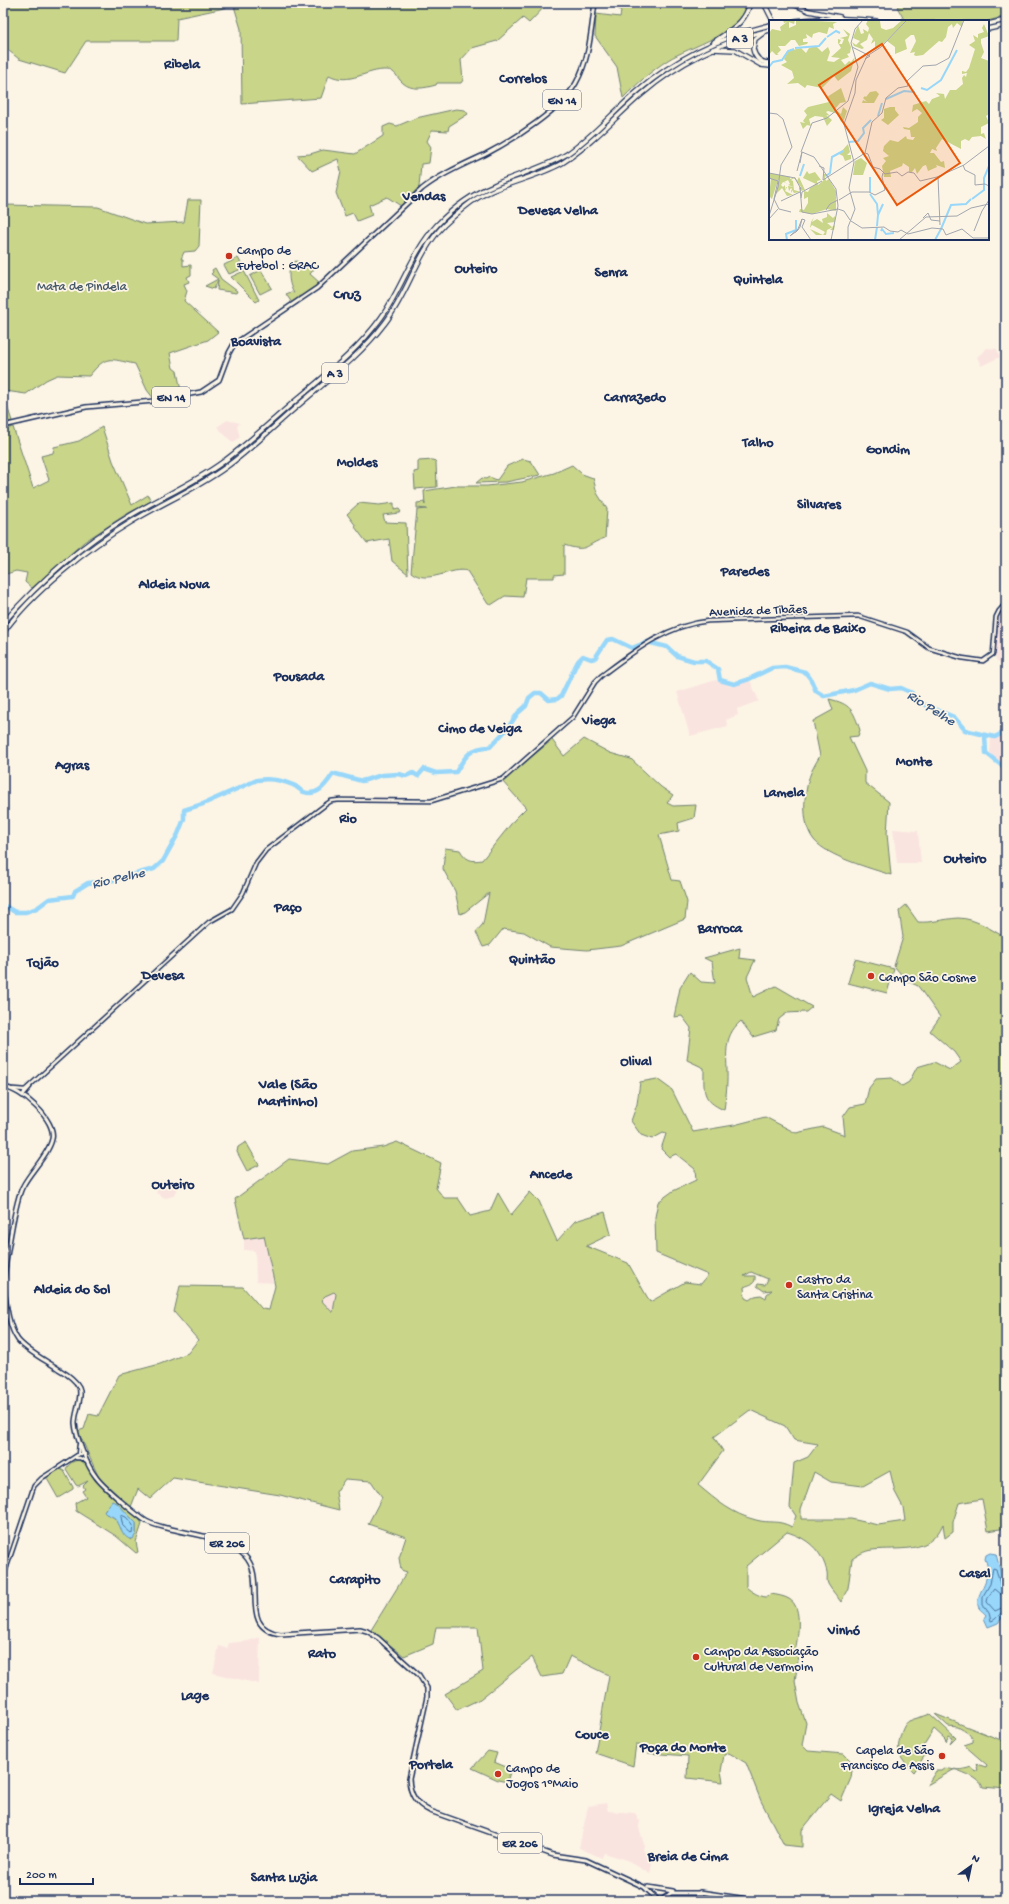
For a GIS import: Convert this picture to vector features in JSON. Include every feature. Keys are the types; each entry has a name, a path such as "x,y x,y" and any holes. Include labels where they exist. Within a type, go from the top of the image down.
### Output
{"highway":[{"name":"A 3","path":"3,633 40,593 88,550 131,521 190,491 226,467 355,356 386,321 398,302 420,256 439,231 456,215 480,197 543,173 573,155 661,78 710,47 737,27 744,19 750,3"},
{"path":"765,3 774,20"},
{"path":"791,3 809,11 869,20"},
{"path":"815,20 856,18"},
{"path":"989,24 1006,20"},
{"name":"A 3","path":"3,623 35,588 84,546 128,517 186,485 223,462 346,357 368,335 381,318 415,254 437,226 468,198 491,186 540,168 570,152 658,75 710,47 747,31 769,25"},
{"path":"989,29 1006,25"},
{"name":"A 3","path":"710,47 769,30"},
{"name":"A 3","path":"765,31 756,39 753,49 758,59 769,64"},
{"path":"710,47 735,50 761,65 769,64"}],"main road":[{"name":"EN 14","path":"3,426 86,407 154,401 201,392 219,380 234,344 320,286 422,189 440,177 493,150 530,126 559,103 577,82 590,45 595,3"},
{"name":"Avenida de Tibães","path":"27,1090 209,922 232,909 243,893 260,857 325,804 331,801 340,800 418,802 438,799 503,779 573,717 595,682 601,676 659,635 694,623 708,621 858,616 907,632 929,648 962,658 983,661 993,654 995,626 998,611 1006,603"},
{"name":"ER 206","path":"3,1087 13,1089 29,1101 51,1125 53,1139 20,1190 4,1281 12,1327 22,1343 78,1384 80,1393 75,1414 75,1430 96,1478 143,1520 163,1527 226,1542 238,1549 247,1557 254,1568 257,1615 264,1628 268,1631 281,1634 364,1630 378,1638 419,1675 427,1688 427,1697 409,1779 409,1788 421,1806 430,1811 553,1855 586,1860 656,1890 661,1888 664,1890 702,1893 760,1901"},
{"path":"13,1089 27,1090"},
{"path":"23,1095 27,1090"},
{"path":"27,1090 29,1101"},
{"path":"77,1457 78,1438"},
{"path":"3,1578 34,1486 42,1478 77,1457 85,1454"},
{"path":"77,1457 90,1464"},
{"name":"ER 206","path":"626,1878 654,1894 657,1900 661,1900 665,1896 676,1892 702,1893"},
{"path":"654,1894 656,1890"},
{"path":"664,1890 665,1896"}],"shaded area":[{"path":"987,348 997,349 1000,357 981,366 977,357"},
{"path":"227,420 240,423 237,426 240,437 233,443 217,427"},
{"path":"1006,606 1006,665 996,660 995,655 997,621 1001,611"},
{"path":"716,680 731,686 750,680 759,701 737,709 738,715 726,720 728,726 690,736 677,692"},
{"path":"1006,732 1006,768 990,753 991,738"},
{"path":"893,829 918,831 921,863 897,863"},
{"path":"161,1180 177,1187 174,1196 165,1198 156,1193"},
{"path":"264,1236 273,1283 256,1282 255,1251 244,1250 244,1239"},
{"path":"335,1293 335,1309 332,1312 321,1300 328,1294"},
{"path":"260,1637 259,1684 213,1673 219,1646 227,1648 229,1643 248,1641"},
{"path":"606,1803 608,1811 635,1813 637,1819 640,1820 639,1827 644,1844 643,1851 654,1854 650,1874 627,1860 604,1853 602,1858 579,1848 588,1806"}],"green space":[{"path":"3,3 548,3 529,23 523,18 497,41 472,48 461,60 463,80 461,83 437,83 436,85 427,87 414,88 407,86 390,70 379,70 344,79 329,75 321,98 242,104 241,29 234,6 177,18 176,41 86,41 65,73 19,59 3,46"},
{"path":"612,3 747,3 744,13 737,22 727,30 715,38 668,60 644,78 623,98 617,67 595,36 596,14 620,17 621,11"},
{"path":"902,3 1006,3 1006,16 989,21 904,20 897,7"},
{"path":"456,109 465,110 468,114 449,126 448,131 432,130 427,141 431,147 429,163 421,164 419,187 401,206 387,197 369,205 372,215 357,221 353,213 345,216 336,193 341,171 338,159 312,171 297,155 310,154 323,150 355,154 383,136 383,127 390,124 397,126 416,118"},
{"name":"Mata de Pindela","path":"188,200 201,200 199,246 195,251 184,252 181,259 183,259 183,266 191,265 191,275 187,277 189,282 184,284 187,291 184,301 218,332 208,340 170,353 173,368 177,371 181,391 154,399 147,390 135,364 109,360 100,364 89,376 57,375 46,380 26,394 5,391 5,400 12,421 3,425 3,222 5,205 98,207 145,224 184,222"},
{"path":"238,258 244,268 229,274 224,265"},
{"path":"296,261 314,269 310,274 320,283 302,297 299,296 298,300 292,303 286,294 291,292 294,293 291,286 289,271 290,267"},
{"path":"215,268 221,279 237,291 236,293 217,290 218,280 214,289 205,286 218,279 211,274 213,272 212,270"},
{"path":"261,270 272,288 260,294 250,276"},
{"path":"244,271 259,300 256,302 231,277"},
{"path":"13,427 33,488 49,480 41,456 53,453 54,447 79,441 102,427 113,461 132,505 148,495 151,501 125,515 84,542 32,588 25,582 27,573 16,571 3,575 3,430"},
{"path":"523,459 531,461 540,475 506,482 476,483 482,478 486,479 489,477 497,480 507,466"},
{"path":"434,460 436,462 437,487 415,489 414,472 418,471 418,461"},
{"path":"572,465 582,474 593,478 597,493 607,509 605,538 582,548 564,545 564,574 554,575 554,578 526,578 523,597 505,596 491,605 488,604 467,571 454,571 432,577 418,576 411,572 417,510 427,509 417,508 417,503 424,502 425,505 424,491 456,486 487,486 522,482 554,473"},
{"path":"359,503 379,505 394,503 394,510 399,509 401,512 399,513 383,515 385,522 406,523 408,574 392,561 389,539 367,543 355,527 356,526 347,514"},
{"path":"829,699 842,703 853,713 860,730 858,736 849,737 865,771 865,783 889,802 887,834 891,875 839,857 829,852 814,840 809,831 805,814 806,792 813,767 820,756 813,721 833,710"},
{"path":"584,739 610,753 631,759 661,787 673,795 667,803 673,806 696,805 694,818 678,823 679,831 659,835 672,880 680,881 687,902 685,919 621,946 587,950 550,947 524,932 503,929 490,945 483,947 476,932 483,924 489,893 465,912 460,914 455,891 443,869 445,848 460,850 469,860 482,860 515,819 526,808 502,781 552,740 564,756"},
{"path":"906,905 918,922 958,918 971,920 1006,938 1006,1191 1003,1193 1006,1198 1006,1528 988,1531 982,1499 959,1503 953,1522 953,1532 945,1538 943,1524 937,1534 930,1541 922,1545 913,1548 869,1551 861,1553 852,1559 848,1588 841,1602 828,1584 825,1564 817,1551 807,1541 787,1532 746,1566 746,1587 755,1594 766,1597 771,1594 787,1598 794,1603 797,1609 798,1624 795,1653 798,1661 795,1681 799,1703 806,1723 802,1745 808,1751 844,1754 853,1763 851,1778 841,1801 831,1794 802,1830 802,1847 784,1845 761,1801 746,1763 729,1753 724,1755 721,1771 723,1782 687,1778 688,1756 648,1753 648,1745 636,1744 633,1766 595,1753 609,1675 570,1656 562,1674 542,1677 532,1657 480,1699 457,1710 445,1694 483,1671 478,1627 436,1627 433,1644 404,1656 371,1630 407,1572 401,1570 399,1558 406,1537 368,1524 382,1497 371,1481 345,1479 336,1492 339,1510 280,1495 173,1478 150,1499 138,1489 131,1507 99,1478 78,1431 84,1429 89,1414 98,1416 119,1375 160,1364 188,1353 198,1340 174,1312 180,1286 243,1287 262,1309 269,1310 275,1286 264,1236 244,1239 235,1199 289,1159 328,1164 352,1151 383,1147 397,1142 441,1163 436,1188 444,1198 458,1198 470,1216 490,1211 498,1193 511,1215 530,1192 539,1201 557,1241 575,1221 605,1212 611,1234 586,1246 628,1263 650,1302 685,1282 701,1284 708,1275 656,1253 655,1217 658,1202 673,1191 696,1180 695,1169 676,1154 669,1157 661,1149 666,1134 663,1133 652,1139 641,1135 631,1121 637,1104 640,1082 657,1079 672,1090 693,1132 734,1125 765,1117 796,1133 823,1127 845,1135 843,1117 850,1107 865,1104 869,1088 876,1079 892,1078 902,1086 909,1082 917,1067 934,1062 950,1070 961,1062 954,1052 930,1031 940,1017 918,986 907,981 894,966 903,937 899,911","holes":["751,1272 768,1279 765,1285 758,1284 757,1286 764,1291 772,1290 767,1294 766,1298 761,1295 755,1296 749,1300 745,1298 744,1287 754,1283 755,1276 744,1276","334,1292 336,1294 333,1312 321,1300 325,1296","750,1410 785,1426 794,1440 818,1444 808,1457 794,1463 790,1507 796,1516 792,1527 778,1522 756,1520 732,1511 718,1502 698,1485 723,1451 714,1437","890,1471 895,1492 903,1507 905,1521 878,1525 851,1519 801,1519 801,1509 814,1472 831,1482 863,1486"]},
{"path":"740,948 739,958 755,960 747,977 753,997 776,986 812,1007 806,1012 787,1013 779,1019 776,1030 753,1037 741,1021 735,1028 728,1041 727,1085 724,1110 711,1102 705,1094 704,1068 687,1060 691,1028 682,1016 674,1017 680,988 690,972 701,982 715,983 712,962 704,958"},
{"name":"Campo São Cosme","path":"855,959 894,969 887,993 848,983"},
{"path":"246,1142 259,1165 247,1171 237,1152 238,1147"},
{"path":"81,1460 84,1461 95,1480 140,1520 142,1524 136,1542 138,1552 136,1553 116,1536 76,1511 75,1503 86,1497 82,1491 85,1489 83,1486 88,1481 78,1486 76,1485 66,1469 72,1462","holes":["115,1502 136,1523 136,1534 131,1540 124,1533 117,1521 111,1515 106,1514 105,1510"]},
{"path":"60,1469 64,1471 73,1489 58,1498 46,1477"},
{"path":"930,1714 956,1738 950,1744 953,1738 949,1736 946,1742 945,1739 934,1729 920,1751 925,1755 914,1772 905,1763 900,1755 899,1741 904,1727 908,1722"},
{"path":"935,1714 1006,1742 1006,1789 983,1787 975,1778 957,1770 971,1767 975,1772 978,1770 976,1764 986,1767 987,1765 964,1745 973,1742 973,1739 968,1733 958,1727 948,1726"},
{"name":"Campo de Jogos 1ºMaio","path":"488,1751 497,1753 494,1762 511,1769 507,1782 498,1780 472,1768"},
{"path":"946,1768 954,1770 927,1785 936,1771 942,1771"}],"water":[{"path":"112,1501 117,1503 136,1523 136,1534 133,1539 130,1539 123,1533 116,1519 104,1512"},
{"path":"990,1553 996,1554 1006,1593 1006,1613 998,1623 988,1627 984,1618 986,1615 979,1608 978,1598 986,1580 986,1555"}],"waterway":[{"name":"Rio Pelhe","path":"578,661 583,656 591,659 595,658 607,640 613,639 632,648 647,642"},
{"name":"Rio Pelhe","path":"651,643 667,647 677,656 694,661 706,661 718,669 720,680 734,684 749,679 772,668 785,667 805,672 810,678 816,691 824,696 854,690 870,683 890,689 901,688 912,693 911,696 918,702 954,717 965,730 985,735 986,753 1006,769"},
{"name":"Rio Pelhe","path":"336,774 362,781 382,775 399,774 406,776 413,773 418,776 424,769 436,773 456,772 462,761 473,751 483,747 490,747 507,729 518,713 526,706 529,698 535,693 541,693 549,700 557,699 561,696 577,663"},
{"path":"985,735 995,737 1006,731"},
{"name":"Rio Pelhe","path":"3,905 15,912 26,912 37,908 49,899 73,896 75,891 88,883 114,880 154,869 163,861 178,834 184,819 184,810 203,804 257,780 271,779 289,783 303,791 313,793 321,789 333,774"},
{"path":"1001,1670 1006,1674"}],"place":[{"name":"Campo de Futebol : GRAC","path":"229,256"},
{"name":"Campo São Cosme","path":"871,976"},
{"name":"Castro da Santa Cristina","path":"789,1285"},
{"name":"Campo da Associação Cultural de Vermoim","path":"696,1657"},
{"name":"Capela de São Francisco de Assis","path":"942,1756"},
{"name":"Campo de Jogos 1ºMaio","path":"498,1774"}],"district":[{"name":"Ribela","path":"182,63"},
{"name":"Correlos","path":"523,77"},
{"name":"Vendas","path":"424,195"},
{"name":"Devesa Velha","path":"558,209"},
{"name":"Outeiro","path":"476,267"},
{"name":"Senra","path":"611,271"},
{"name":"Quintela","path":"758,278"},
{"name":"Cruz","path":"347,293"},
{"name":"Boavista","path":"256,340"},
{"name":"Carrazedo","path":"635,396"},
{"name":"Talho","path":"758,441"},
{"name":"Gondim","path":"888,448"},
{"name":"Moldes","path":"357,461"},
{"name":"Silvares","path":"819,503"},
{"name":"Paredes","path":"745,570"},
{"name":"Aldeia Nova","path":"174,583"},
{"name":"Ribeira de Baixo","path":"818,627"},
{"name":"Pousada","path":"299,675"},
{"name":"Viega","path":"599,719"},
{"name":"Cimo de Veiga","path":"480,727"},
{"name":"Monte","path":"914,760"},
{"name":"Agras","path":"72,764"},
{"name":"Lamela","path":"784,791"},
{"name":"Rio","path":"348,817"},
{"name":"Outeiro","path":"965,857"},
{"name":"Paço","path":"288,906"},
{"name":"Barroca","path":"720,927"},
{"name":"Quintão","path":"532,958"},
{"name":"Tojão","path":"43,961"},
{"name":"Devesa","path":"163,974"},
{"name":"Olival","path":"636,1060"},
{"name":"Vale (São Martinho)","path":"288,1092"},
{"name":"Ancede","path":"551,1173"},
{"name":"Outeiro","path":"173,1183"},
{"name":"Aldeia do Sol","path":"72,1288"},
{"name":"Casal","path":"975,1572"},
{"name":"Carapito","path":"355,1578"},
{"name":"Vinhó","path":"844,1629"},
{"name":"Rato","path":"322,1652"},
{"name":"Lage","path":"195,1694"},
{"name":"Couce","path":"592,1733"},
{"name":"Poça do Monte","path":"683,1746"},
{"name":"Portela","path":"431,1763"},
{"name":"Igreja Velha","path":"904,1807"},
{"name":"Breia de Cima","path":"688,1855"},
{"name":"Santa Luzia","path":"284,1876"}]}
